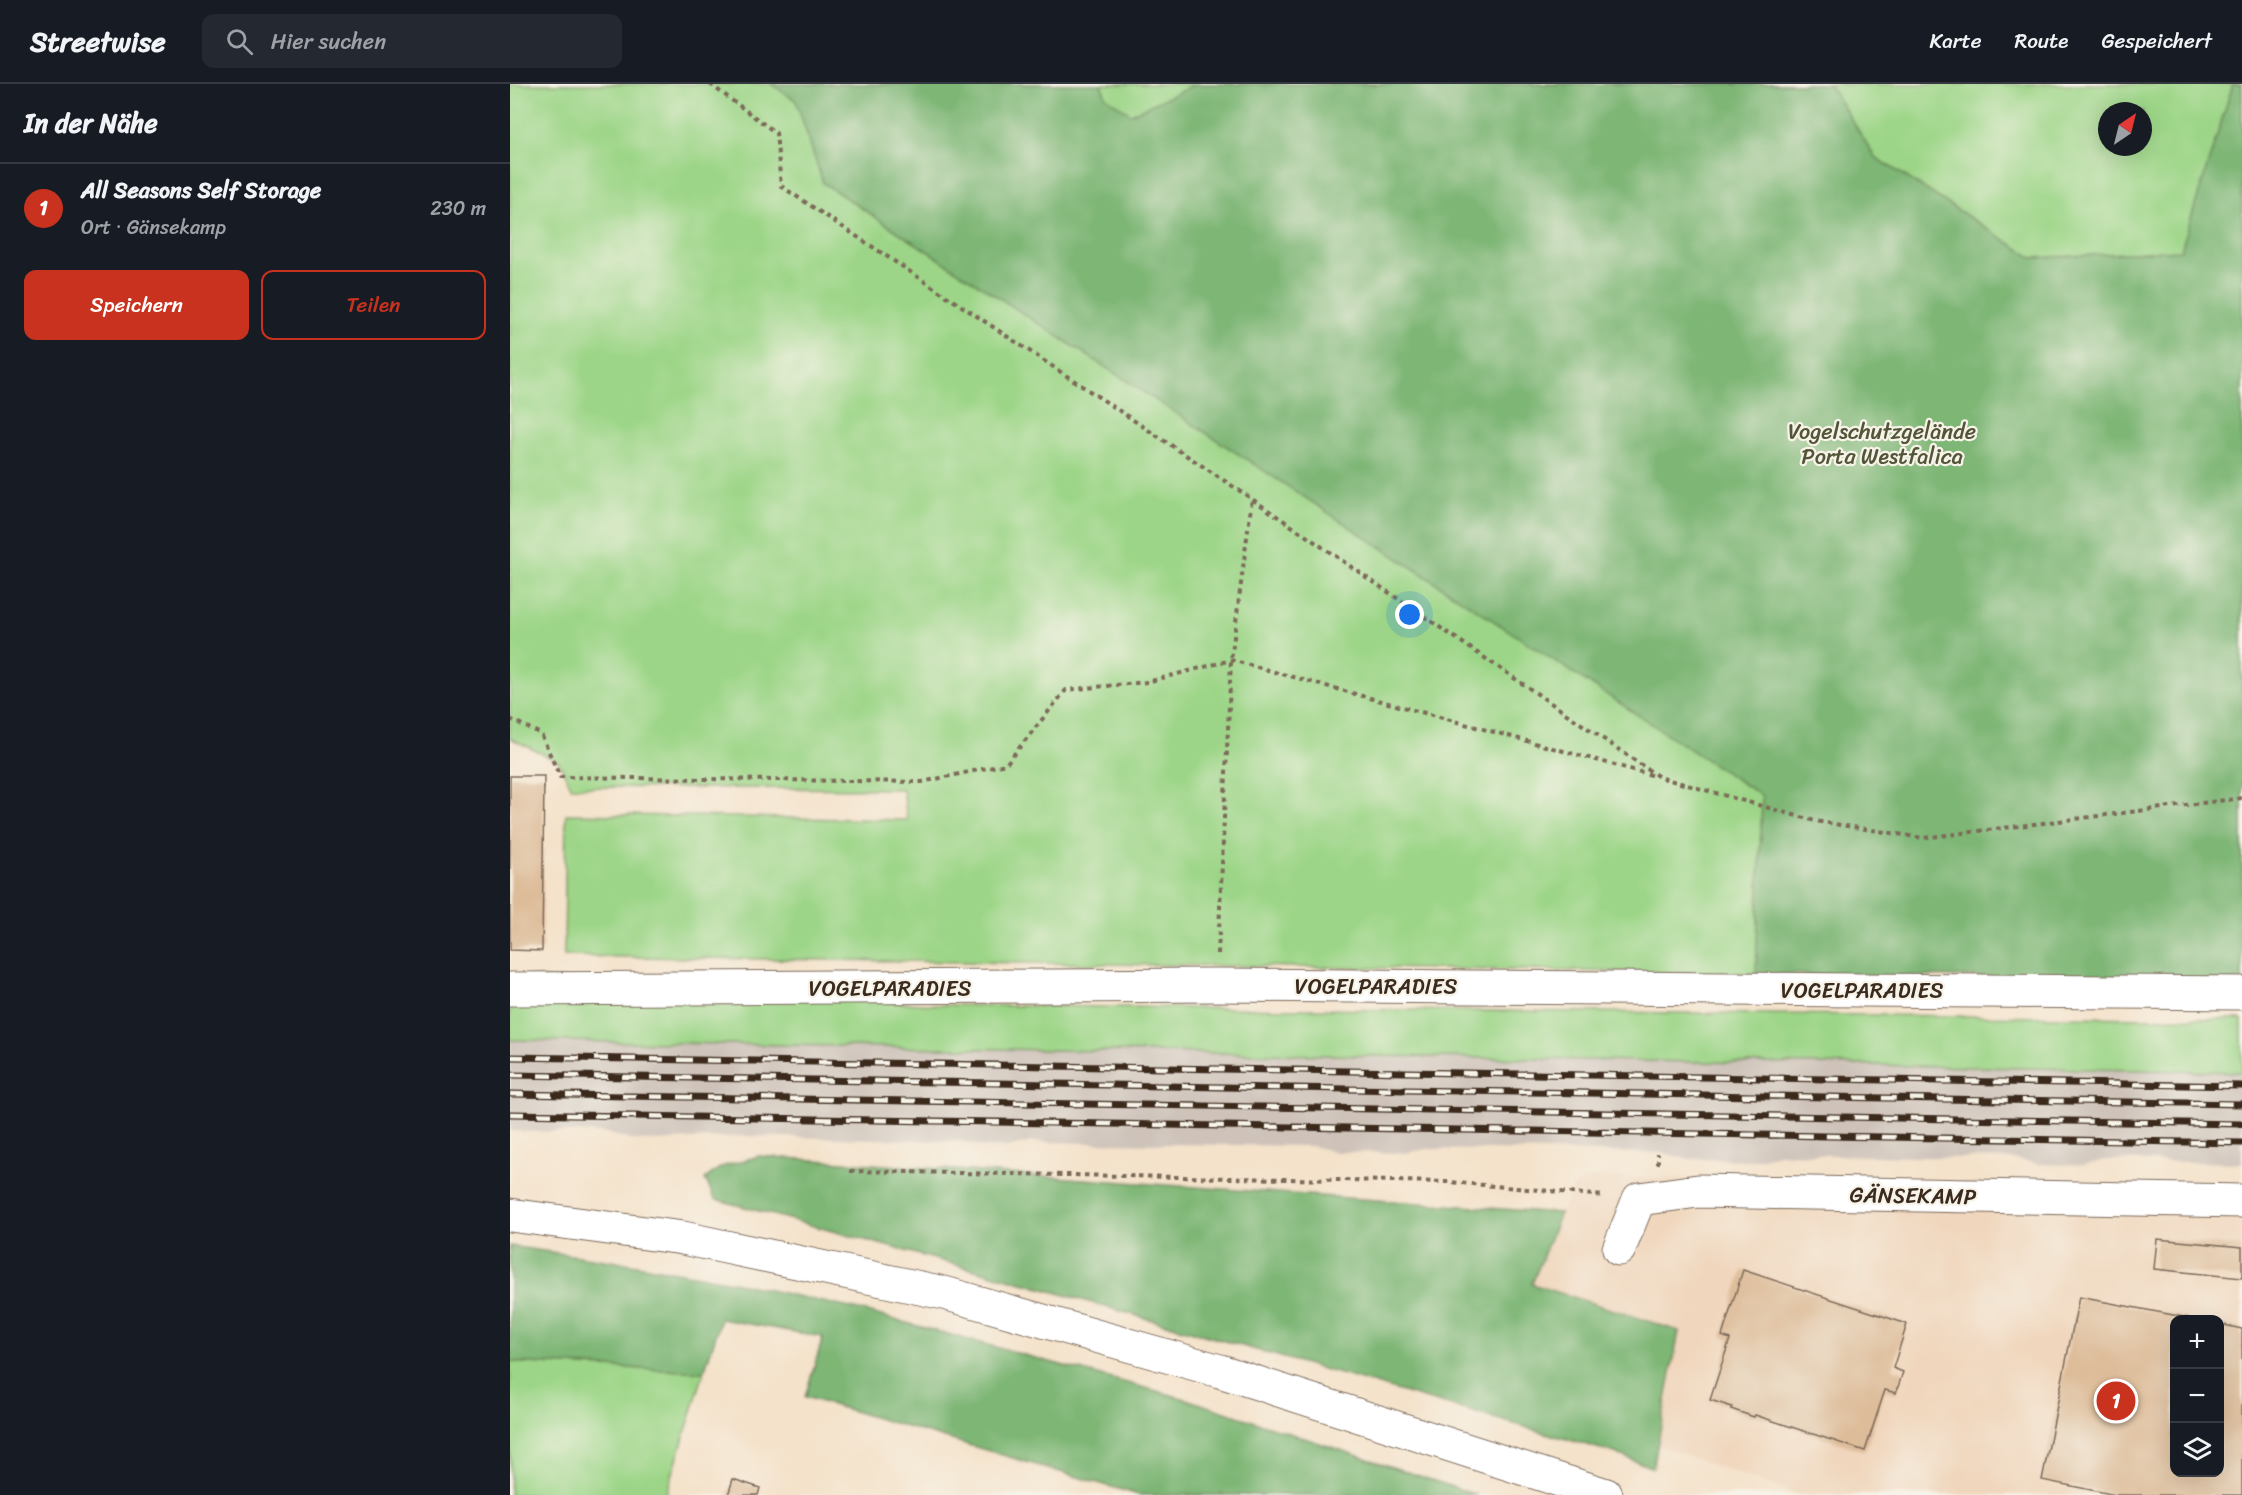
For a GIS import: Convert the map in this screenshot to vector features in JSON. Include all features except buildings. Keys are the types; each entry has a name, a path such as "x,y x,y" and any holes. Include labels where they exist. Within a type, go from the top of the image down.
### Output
{"street":[{"name":"VOGELPARADIES","path":"510,989 1217,985 2242,993"},
{"name":"GÄNSEKAMP","path":"1639,1199 1698,1191 2242,1201"},
{"path":"1619,1249 1639,1199"},
{"path":"510,1215 682,1239 944,1293 1220,1371 1606,1495"}],"path":[{"path":"710,84 776,133 781,186 1252,499 1659,777"},
{"path":"1217,985 1232,660 1252,499"},
{"path":"510,719 541,734 560,777 922,783 1006,764 1066,690 1147,681 1232,660 1815,821 1923,838 2242,798"},
{"path":"850,1171 1450,1182 1639,1199"}],"shaded area":[{"path":"510,1040 2242,1072 2242,1163 2106,1160 2084,1165 2038,1164 2014,1159 1779,1154 1755,1160 1687,1159 1663,1153 1427,1149 1404,1153 1336,1152 1312,1146 1031,1142 1007,1148 984,1147 961,1141 745,1136 657,1141 630,1140 607,1133 510,1131"},
{"path":"1592,1177 2242,1187 2242,1495 1799,1495 1657,1445 1679,1330 1532,1284 1560,1213 1575,1185"}],"green space":[{"path":"510,84 2242,84 2242,981 564,956 566,814 907,820 903,789 571,787 559,762 510,738"},
{"name":"Vogelschutzgelände Porta Westfalica","path":"771,84 1101,84 1106,97 1131,114 1196,84 1829,84 1875,157 2033,258 2181,250 2233,84 2242,84 2242,981 1756,974 1762,796 823,183 796,101"},
{"path":"510,976 937,1005 2242,1019 2242,1072 510,1040"},
{"path":"759,1156 1560,1213 1532,1284 1679,1331 1653,1468 1615,1453 1030,1285 715,1199 705,1179 721,1167"},
{"path":"510,1246 738,1283 859,1310 1186,1399 1477,1495 1139,1495 805,1397 823,1337 721,1319 704,1372 510,1362"},
{"path":"510,1362 704,1372 666,1495 510,1495"}],"railway":[{"path":"510,1057 2242,1086"},
{"path":"510,1075 2242,1104"},
{"path":"510,1094 2242,1124"},
{"path":"510,1114 2242,1143"}],"place":[{"name":"All Seasons Self Storage","path":"2116,1401"}]}
